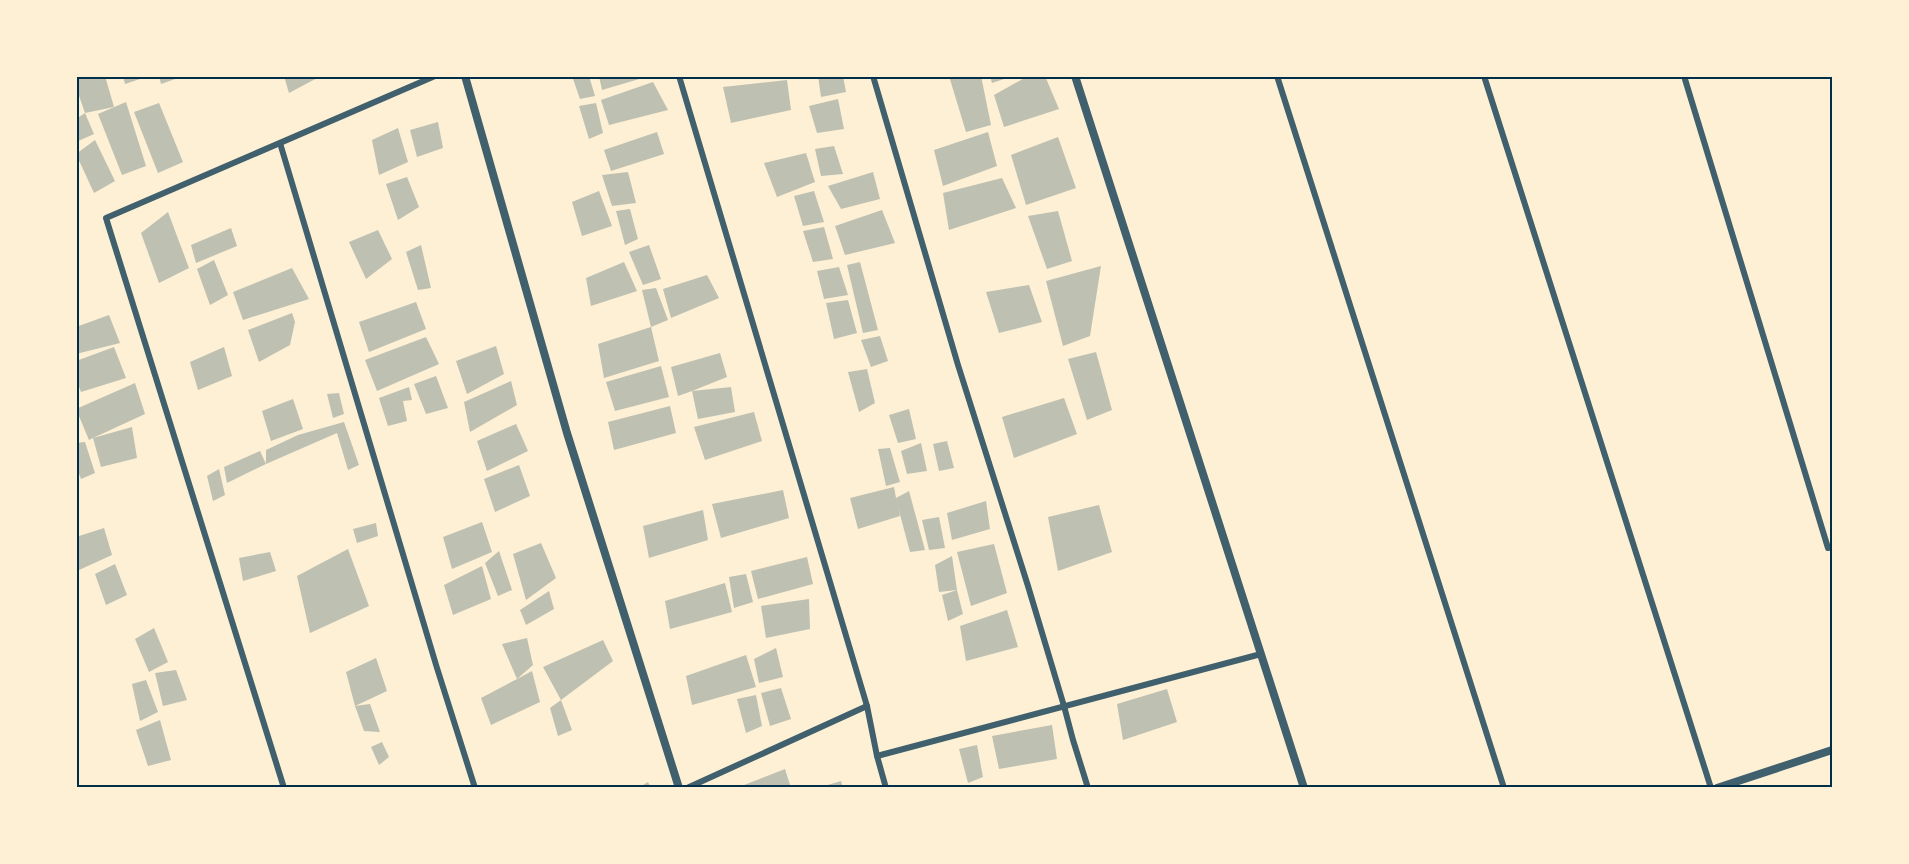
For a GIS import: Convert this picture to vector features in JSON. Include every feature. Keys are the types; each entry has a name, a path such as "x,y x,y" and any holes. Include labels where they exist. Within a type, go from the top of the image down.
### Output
{"street":[{"path":"284,788 106,218 435,76"},
{"path":"465,76 567,433 679,788"},
{"path":"679,76 867,706 886,788"},
{"path":"873,76 958,364 1029,586 1088,788"},
{"path":"1075,76 1304,788"},
{"path":"1277,76 1504,788"},
{"path":"1484,76 1710,788"},
{"path":"1683,76 1828,548 1833,547"},
{"path":"280,143 475,788"},
{"path":"877,756 1261,654"},
{"path":"687,788 867,706"},
{"path":"1717,788 1833,750"}],"building":[{"path":"85,76 105,76 114,107 85,113 76,87 76,80"},
{"path":"123,76 146,76 146,77 125,84"},
{"path":"159,76 181,76 181,77 161,84"},
{"path":"284,76 321,76 289,93"},
{"path":"572,76 589,76 595,96 580,99"},
{"path":"599,76 646,76 646,77 602,90"},
{"path":"818,76 843,76 846,92 821,97"},
{"path":"949,76 981,76 991,125 966,132"},
{"path":"990,76 1010,76 1010,77 992,83"},
{"path":"1028,76 1045,76 1059,109 1004,127 994,95"},
{"path":"787,80 791,110 731,123 723,87"},
{"path":"653,82 668,110 609,125 601,100"},
{"path":"838,99 844,129 817,133 809,106"},
{"path":"126,102 146,166 122,175 98,114"},
{"path":"159,103 183,162 158,173 134,112"},
{"path":"596,103 603,133 589,139 579,106"},
{"path":"85,113 94,134 76,142 76,119"},
{"path":"438,122 443,148 417,157 410,130"},
{"path":"398,128 408,162 379,175 372,140"},
{"path":"657,132 664,154 611,171 604,150"},
{"path":"988,132 997,166 943,186 934,150"},
{"path":"1058,137 1076,188 1026,205 1011,155"},
{"path":"95,140 115,181 94,193 76,154"},
{"path":"834,146 843,174 821,176 815,149"},
{"path":"806,153 815,182 777,197 764,163"},
{"path":"628,172 636,203 612,206 602,175"},
{"path":"873,172 880,199 841,209 828,186"},
{"path":"407,177 419,207 398,220 386,184"},
{"path":"1002,178 1016,208 949,230 943,193"},
{"path":"599,191 612,226 582,236 572,202"},
{"path":"814,191 824,222 803,226 794,196"},
{"path":"630,209 638,239 625,245 616,211"},
{"path":"882,210 895,243 845,255 835,226"},
{"path":"1058,211 1072,261 1047,269 1028,216"},
{"path":"168,212 189,268 159,283 141,233"},
{"path":"824,227 833,259 813,262 803,231"},
{"path":"231,228 237,246 196,263 191,245"},
{"path":"378,230 392,259 366,279 349,242"},
{"path":"421,245 431,288 418,290 406,252"},
{"path":"649,245 661,279 643,285 629,252"},
{"path":"214,260 228,295 210,305 197,269"},
{"path":"624,262 637,291 591,306 586,278"},
{"path":"860,262 878,330 863,333 847,265"},
{"path":"1101,266 1090,336 1063,346 1046,281"},
{"path":"839,267 848,295 824,299 817,271"},
{"path":"292,268 309,299 243,320 233,292"},
{"path":"707,275 719,298 671,318 663,289"},
{"path":"1029,285 1042,322 999,333 986,292"},
{"path":"656,288 668,320 651,327 642,290"},
{"path":"848,300 857,333 834,339 826,303"},
{"path":"416,302 426,329 369,352 359,322"},
{"path":"292,313 295,322 290,345 259,362 248,330"},
{"path":"109,315 120,343 76,354 76,327"},
{"path":"651,327 659,361 604,378 598,344"},
{"path":"880,336 888,361 871,367 861,340"},
{"path":"426,337 439,364 377,391 365,360"},
{"path":"496,346 504,374 467,394 456,361"},
{"path":"114,347 126,378 81,392 76,378 76,361"},
{"path":"224,347 232,376 198,390 190,362"},
{"path":"1096,352 1112,410 1087,420 1068,359"},
{"path":"720,353 727,377 678,396 671,367"},
{"path":"661,366 669,397 615,411 606,382"},
{"path":"867,369 875,403 859,412 848,372"},
{"path":"436,376 448,408 426,414 414,384"},
{"path":"511,381 517,405 470,432 464,402"},
{"path":"135,383 145,414 89,440 76,409"},
{"path":"409,387 412,400 403,401 407,421 388,426 379,398"},
{"path":"731,387 735,412 698,419 692,391"},
{"path":"339,393 344,414 333,418 327,394"},
{"path":"1064,398 1077,434 1014,458 1002,417"},
{"path":"293,399 303,429 271,441 262,411"},
{"path":"670,406 676,433 614,450 608,422"},
{"path":"909,409 916,439 898,443 889,415"},
{"path":"754,412 762,441 705,460 694,427"},
{"path":"344,422 359,465 348,470 337,433 266,464 266,450 298,435"},
{"path":"516,424 528,451 487,471 477,441"},
{"path":"132,427 137,458 101,467 93,438"},
{"path":"947,441 954,468 939,471 933,444"},
{"path":"85,442 95,473 81,479 76,466 76,443"},
{"path":"921,443 927,471 907,474 901,451"},
{"path":"890,448 900,482 886,486 878,449"},
{"path":"260,451 266,464 227,483 224,467"},
{"path":"519,465 530,496 495,512 484,479"},
{"path":"219,469 225,495 213,501 207,476"},
{"path":"894,487 896,498 909,491 925,550 910,552 898,507 900,516 858,529 850,498"},
{"path":"783,490 789,518 721,538 712,504"},
{"path":"986,501 990,529 952,540 947,513"},
{"path":"1099,505 1112,552 1058,571 1048,517"},
{"path":"703,510 708,540 649,558 643,526"},
{"path":"939,517 945,548 929,550 922,520"},
{"path":"482,522 492,552 452,569 443,537"},
{"path":"376,523 378,536 357,543 353,529"},
{"path":"104,528 112,555 79,570 76,563 76,537"},
{"path":"541,543 556,578 526,600 513,554"},
{"path":"994,544 1007,593 971,606 957,552"},
{"path":"348,549 369,606 310,633 297,576"},
{"path":"499,551 512,590 498,596 485,563"},
{"path":"270,552 276,571 243,581 239,558"},
{"path":"952,556 957,590 939,592 935,565"},
{"path":"807,557 813,584 758,599 751,571"},
{"path":"115,564 127,595 106,605 95,574"},
{"path":"482,566 491,599 453,615 444,585"},
{"path":"746,574 753,602 734,608 729,577"},
{"path":"725,583 732,612 670,629 665,601"},
{"path":"957,590 963,614 948,621 942,595"},
{"path":"549,591 554,609 526,625 520,610"},
{"path":"809,599 810,629 766,638 761,606"},
{"path":"1007,610 1018,647 966,661 960,626"},
{"path":"154,628 168,662 149,672 135,639"},
{"path":"527,638 533,665 517,679 502,644"},
{"path":"603,640 613,661 561,700 543,667"},
{"path":"776,648 783,677 759,683 754,659"},
{"path":"746,655 756,687 692,705 686,676"},
{"path":"376,658 387,691 355,706 346,672"},
{"path":"176,670 187,700 163,706 155,673"},
{"path":"532,671 540,702 491,725 481,698"},
{"path":"146,680 158,712 140,721 132,684"},
{"path":"781,688 791,719 770,726 761,693"},
{"path":"1167,689 1177,722 1123,740 1117,704"},
{"path":"756,695 762,726 746,733 737,699"},
{"path":"561,700 572,730 558,736 550,708"},
{"path":"370,704 380,732 364,731 355,706"},
{"path":"160,720 171,760 148,766 136,730"},
{"path":"1052,725 1057,759 999,769 992,736"},
{"path":"382,742 389,757 379,765 371,747"},
{"path":"977,745 983,777 968,783 959,749"},
{"path":"785,769 791,788 739,788 739,787"},
{"path":"841,781 843,788 821,788 821,787"},
{"path":"648,782 651,788 638,788"}]}
